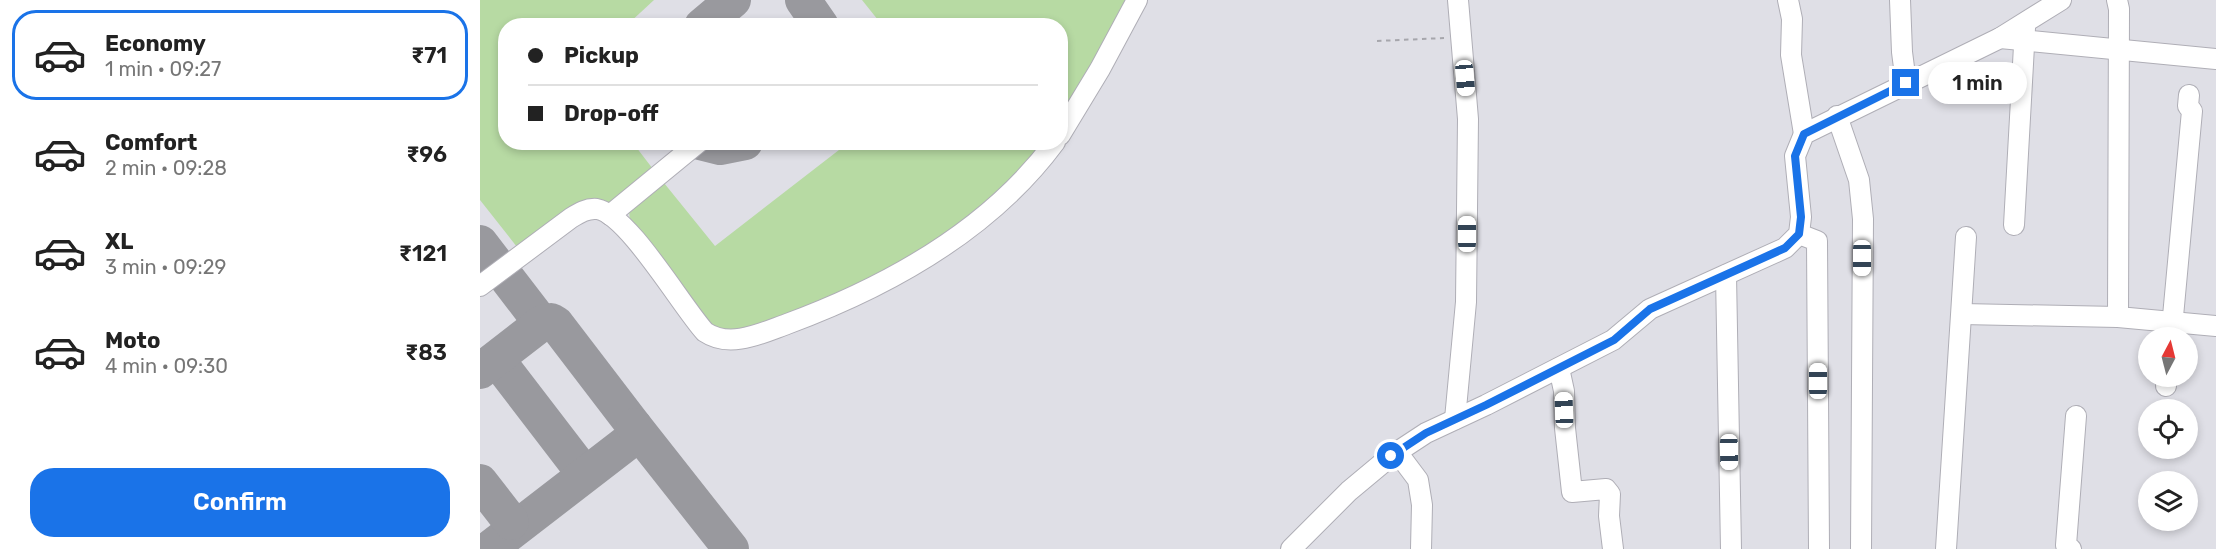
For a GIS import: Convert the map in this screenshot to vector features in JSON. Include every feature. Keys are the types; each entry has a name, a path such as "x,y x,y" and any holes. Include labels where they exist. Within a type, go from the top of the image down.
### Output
{"street":[{"path":"1068,122 1100,69 1137,0"},
{"path":"1455,419 1466,302 1468,119 1458,0"},
{"path":"1291,549 1349,491 1397,452 1426,433 1614,340 1650,309 1785,248 1799,234 1801,217 1795,156 1804,134 1791,55 1792,19 1788,0"},
{"path":"1900,0 1906,83"},
{"path":"1804,134 2000,38 2024,31 2060,0"},
{"path":"2116,0 2119,9 2118,316"},
{"path":"2024,31 2119,50 2216,59"},
{"path":"2014,225 2024,31"},
{"path":"2171,327 2192,111 2188,106 2189,94"},
{"path":"1837,116 1859,180 1863,219 1861,549"},
{"path":"610,215 689,150"},
{"path":"480,286 581,212 598,209 610,215 626,229 705,332 718,339 744,338 827,309 915,265 993,207 1048,150"},
{"path":"1799,234 1817,241 1819,549"},
{"path":"1946,549 1966,237"},
{"path":"1726,275 1731,549"},
{"path":"1962,314 2118,316 2160,327"},
{"path":"2198,328 2216,326"},
{"path":"1559,368 1564,391 1565,428 1572,492 1606,489 1610,494 1609,516 1613,549"},
{"path":"2071,549 2066,545 2076,416"},
{"path":"1397,452 1418,480 1422,505 1421,549"}],"path":[{"path":"1377,41 1461,37"}],"green space":[{"path":"480,0 654,0 635,18 498,18 498,150 638,150 656,173 613,204 596,198 589,199 517,247 480,200"},
{"path":"862,0 1131,0 1068,112 1068,18 876,18"},
{"path":"839,150 1041,150 981,210 889,273 740,333 709,327 630,223 629,209 660,178 715,246"}],"taxiway":[{"path":"712,18 733,0"},
{"path":"803,0 815,18"},
{"path":"480,243 536,316"},
{"path":"480,371 542,323 551,321 556,324 634,426 636,432 633,438 489,549"},
{"path":"501,365 580,468"},
{"path":"634,426 731,549"},
{"path":"480,482 511,522"}],"route":[{"path":"1391,456 1426,433 1614,340 1650,309 1785,248 1799,234 1801,217 1795,156 1804,134 1906,83"}]}
